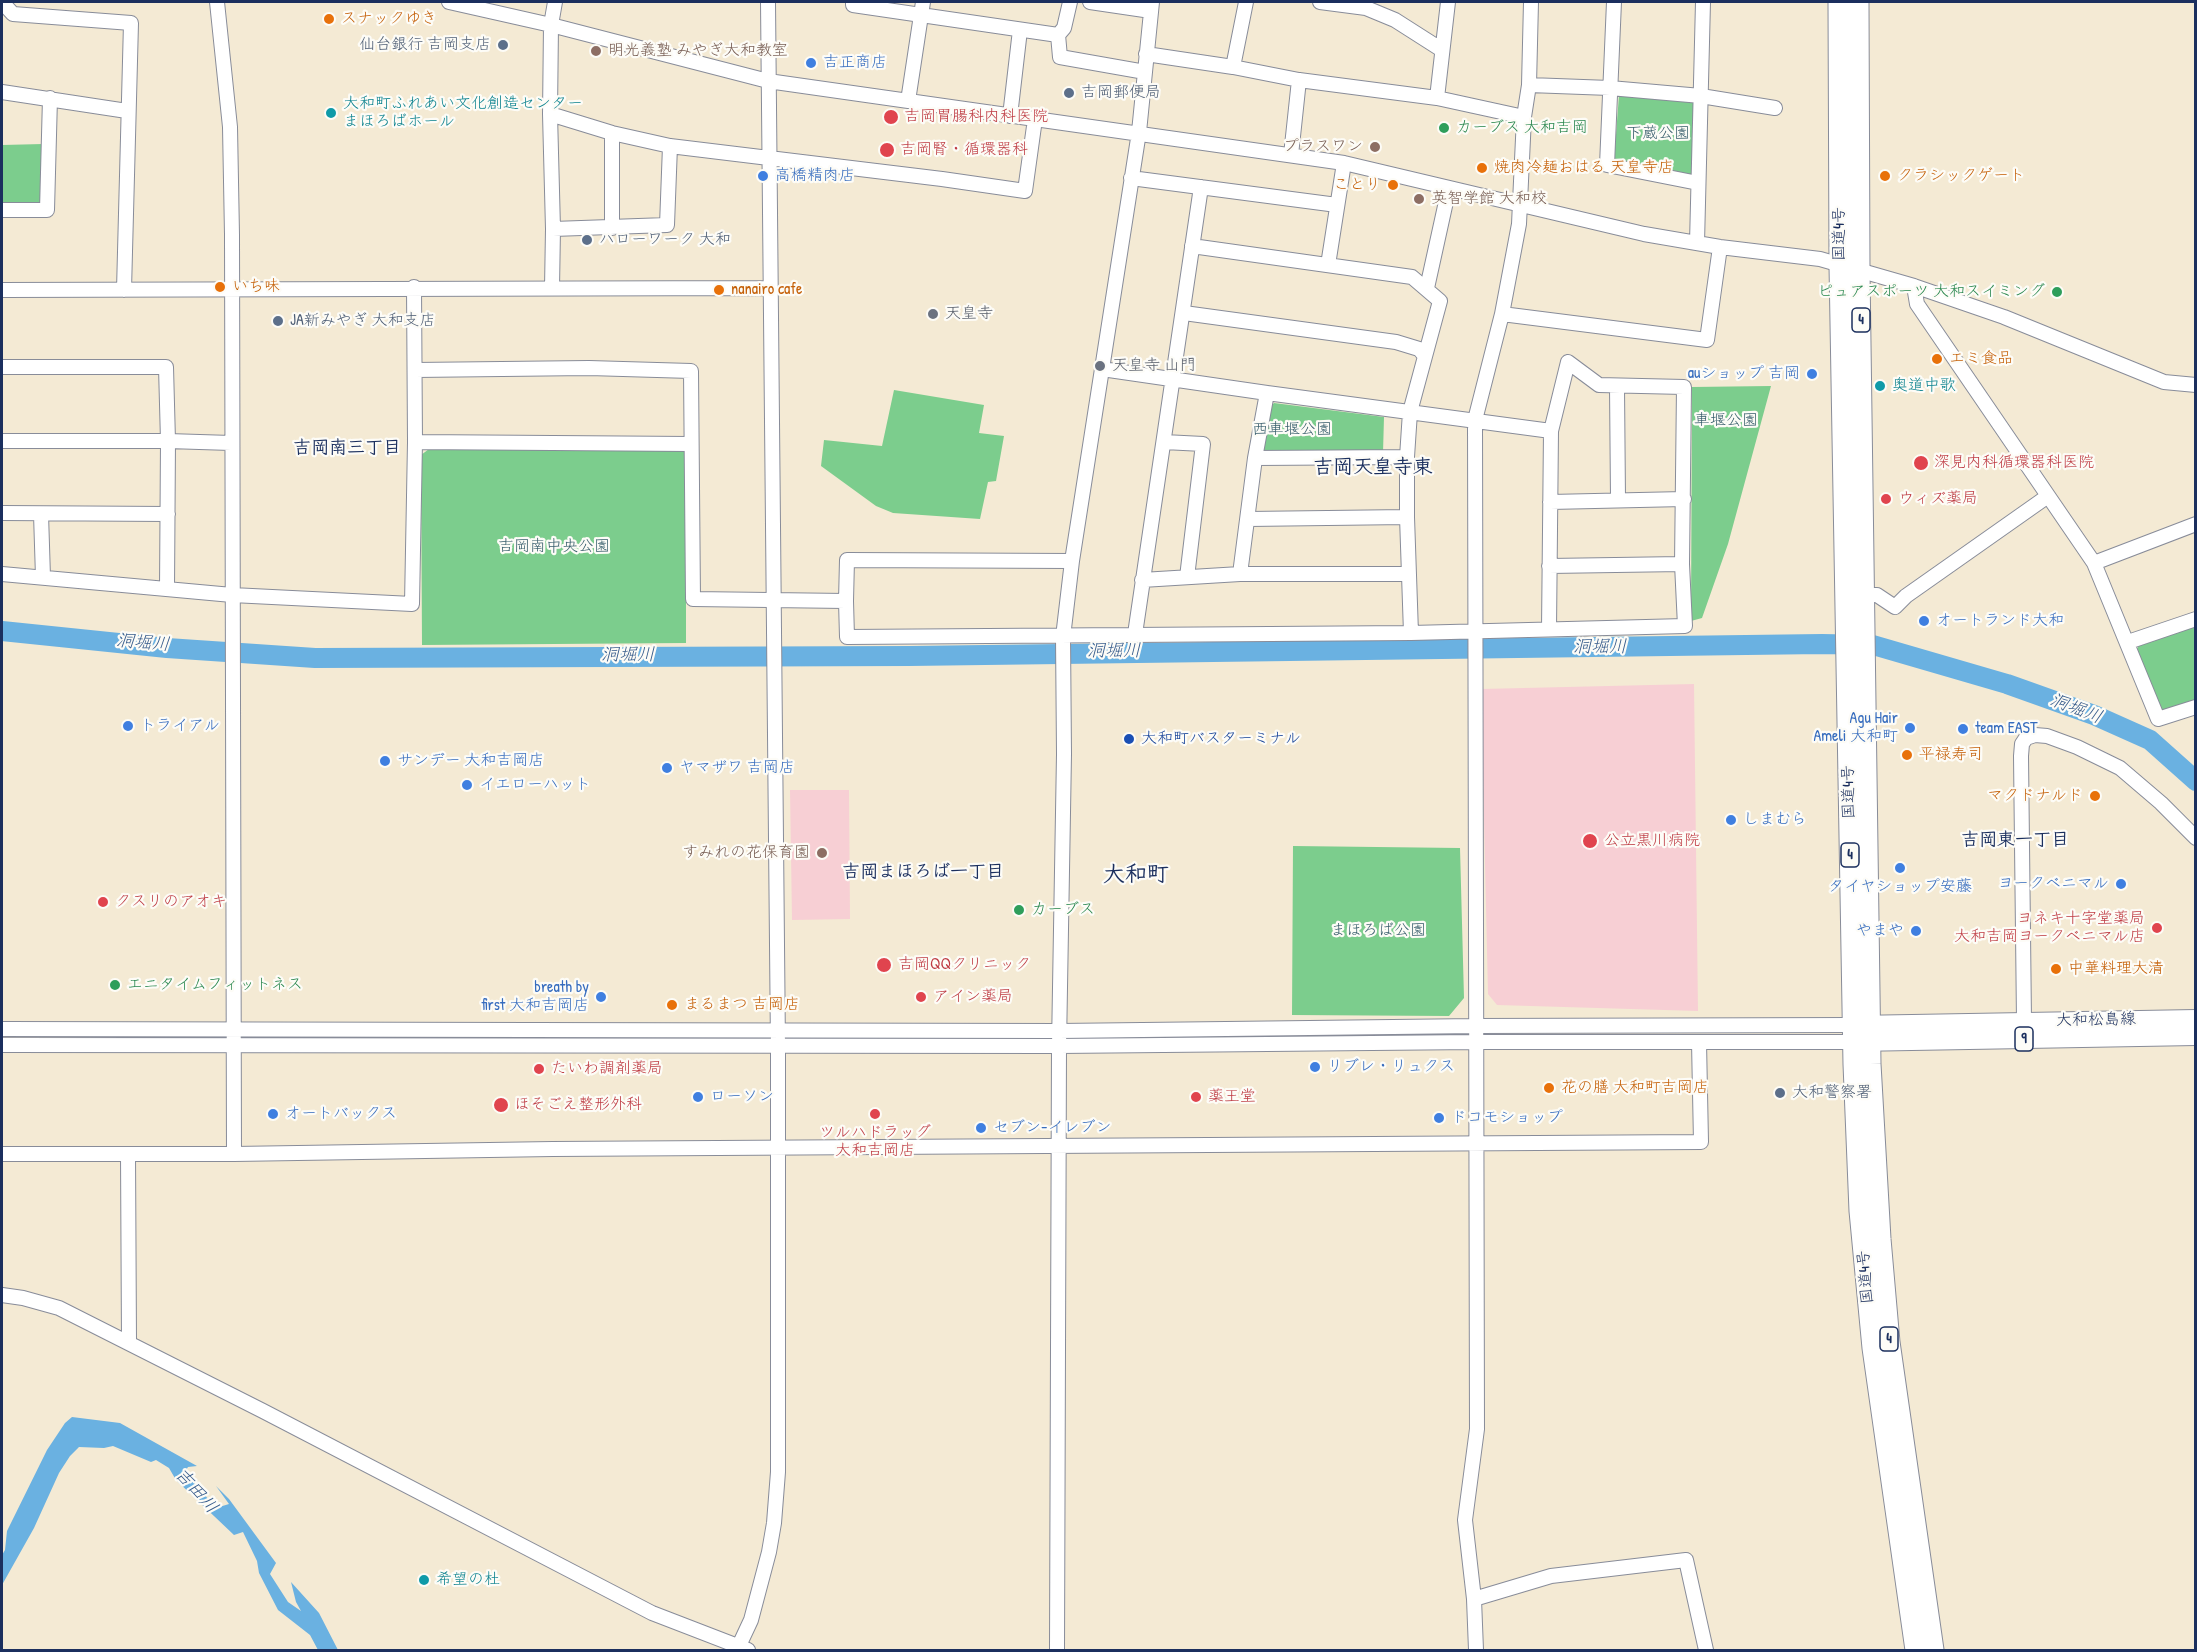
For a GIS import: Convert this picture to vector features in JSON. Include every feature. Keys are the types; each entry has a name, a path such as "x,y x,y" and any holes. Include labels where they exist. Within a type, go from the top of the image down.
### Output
{"highway":[{"name":"国道4号","path":"1839,2 1864,595 1856,637"},
{"name":"国道4号","path":"1858,2 1850,268 1862,1033 1860,1211 1873,1348 1916,1650"},
{"name":"国道4号","path":"1862,1033 1889,1342 1933,1650"}],"main road":[{"name":"大和松島線","path":"1862,1033 2024,1022 2196,1019"},
{"name":"大和松島線","path":"1862,1033 2196,1036"}],"street":[{"path":"2,2 13,14 131,23 124,290"},
{"path":"217,2 230,128 234,1154"},
{"path":"449,2 552,25 768,81 1344,163 1644,234 1720,247 1820,259 1914,286 2004,317 2164,382 2196,385"},
{"path":"552,288 550,114 552,25 555,2"},
{"path":"2,1295 59,1308 652,1613 741,1650 769,1552 778,1472 776,677 768,2"},
{"path":"853,2 853,5 920,16 1058,35"},
{"path":"908,101 923,2"},
{"path":"1070,2 1064,28 1058,35 1060,57 1145,72"},
{"path":"1057,1650 1063,643 1072,561 1139,132 1152,6 1090,2"},
{"path":"1233,67 1246,2"},
{"path":"1320,2 1366,9 1395,20 1442,50"},
{"path":"1437,98 1448,2"},
{"path":"1476,1650 1474,1599 1465,1520 1477,1429 1474,420 1502,314 1519,224 1524,117 1529,85 1531,2"},
{"path":"1614,2 1607,165 1698,183"},
{"path":"1697,243 1703,2"},
{"path":"1010,116 1020,30"},
{"path":"1146,54 1299,80 1437,98 1524,117"},
{"path":"1291,155 1299,80"},
{"path":"1529,85 1610,88 1701,96 1775,108"},
{"path":"2,92 127,111"},
{"path":"2,210 48,210 50,98"},
{"path":"550,114 612,133 670,146 1025,191 1035,119"},
{"path":"612,133 612,228"},
{"path":"553,229 667,225 670,146"},
{"path":"1328,265 1344,163"},
{"path":"1131,178 1337,205"},
{"path":"1135,634 1201,187"},
{"path":"1427,288 1449,188"},
{"path":"1192,246 1412,277 1440,301 1410,412 1407,517 1411,633"},
{"path":"1502,314 1707,340 1720,247"},
{"path":"1914,286 1917,304 2094,563 2158,719 2196,707"},
{"path":"2,574 232,595 412,604 415,442 414,287"},
{"path":"2,290 414,287 770,288"},
{"path":"1184,313 1396,342 1419,349 1425,355"},
{"path":"1072,561 847,560 847,637 1063,643 1135,634 1411,633 1685,626 1682,564 1684,387 1599,385 1568,362 1551,430 1549,629"},
{"path":"2,367 166,367 167,589"},
{"path":"415,370 589,368 691,371 693,599 846,601"},
{"path":"1102,369 1551,430"},
{"path":"1617,387 1618,499"},
{"path":"1240,574 1255,458 1267,393"},
{"path":"2,441 231,443"},
{"path":"415,442 690,444"},
{"path":"1164,442 1203,444 1187,577"},
{"path":"1255,458 1407,457"},
{"path":"1864,595 1877,595 1895,607 1906,596 2048,496"},
{"path":"1550,502 1684,499"},
{"path":"2,513 168,514"},
{"path":"41,514 43,577"},
{"path":"1248,519 1407,517"},
{"path":"2094,563 2196,524"},
{"path":"1550,566 1682,564"},
{"path":"1142,580 1240,574 1409,574"},
{"path":"2128,642 2196,619"},
{"path":"2024,1022 2022,744 2026,738 2035,735 2046,736 2122,765 2196,838"},
{"path":"2,1029 1059,1031 1476,1026 1862,1033"},
{"path":"2,1045 1059,1046 1699,1042 1862,1033"},
{"path":"2,1154 1701,1142 1699,1042"},
{"path":"128,1154 129,1342"},
{"path":"1474,1599 1551,1576 1686,1560 1706,1650"}],"shaded area":[{"name":"公立黒川病院","path":"1694,684 1698,1011 1497,1005 1488,994 1481,689"},
{"path":"790,790 849,790 850,919 792,920"}],"green space":[{"name":"下蔵公園","path":"1619,95 1697,99 1693,178 1614,161"},
{"path":"43,144 43,206 2,205 2,145"},
{"name":"車堰公園","path":"1771,386 1728,544 1702,618 1691,621 1692,387"},
{"path":"894,390 984,405 979,433 1004,436 996,481 988,482 980,519 893,513 876,506 821,466 824,440 882,446"},
{"name":"西車堰公園","path":"1274,403 1384,417 1383,453 1268,455 1262,449 1268,409"},
{"name":"吉岡南中央公園","path":"681,448 686,454 686,643 422,645 421,455 429,449"},
{"path":"2195,625 2195,700 2163,710 2158,706 2137,649 2141,641"},
{"name":"まほろば公園","path":"1293,846 1460,848 1464,998 1449,1016 1292,1015"}],"water":[{"name":"吉田川","path":"72,1417 120,1423 197,1466 188,1467 186,1470 190,1478 216,1508 229,1504 216,1486 229,1499 276,1563 270,1574 288,1602 301,1611 291,1582 319,1613 338,1650 318,1650 310,1635 278,1610 259,1573 257,1561 243,1532 234,1535 176,1480 169,1468 156,1460 151,1462 113,1446 79,1447 70,1456 59,1473 34,1528 2,1585 2,1555 5,1550 7,1531 47,1450 65,1423"}],"waterway":[{"name":"洞堀川","path":"2,631 167,648 315,658 909,656 1873,645 2007,684 2094,715 2150,740 2196,781"}],"place":[{"name":"スナックゆき","path":"329,19"},
{"name":"仙台銀行 吉岡支店","path":"503,45"},
{"name":"明光義塾 みやぎ大和教室","path":"596,51"},
{"name":"吉正商店","path":"811,63"},
{"name":"吉岡郵便局","path":"1069,93"},
{"name":"大和町ふれあい文化創造センター まほろばホール","path":"331,113"},
{"name":"吉岡胃腸科内科医院","path":"891,117"},
{"name":"カーブス 大和吉岡","path":"1444,128"},
{"name":"プラスワン","path":"1375,147"},
{"name":"吉岡腎・循環器科","path":"887,150"},
{"name":"焼肉冷麺おはる 天皇寺店","path":"1482,168"},
{"name":"高橋精肉店","path":"763,176"},
{"name":"クラシックゲート","path":"1885,176"},
{"name":"ことり","path":"1393,185"},
{"name":"英智学館 大和校","path":"1419,199"},
{"name":"ハローワーク 大和","path":"587,240"},
{"name":"いち味","path":"220,287"},
{"name":"nanairo cafe","path":"719,290"},
{"name":"ピュアスポーツ 大和スイミング","path":"2057,292"},
{"name":"天皇寺","path":"933,314"},
{"name":"JA新みやぎ 大和支店","path":"278,321"},
{"name":"エミ食品","path":"1937,359"},
{"name":"天皇寺 山門","path":"1100,366"},
{"name":"auショップ 吉岡","path":"1812,374"},
{"name":"奥道中歌","path":"1880,386"},
{"name":"深見内科循環器科医院","path":"1921,463"},
{"name":"ウィズ薬局","path":"1886,499"},
{"name":"オートランド大和","path":"1924,621"},
{"name":"トライアル","path":"128,726"},
{"name":"Agu Hair Ameli 大和町","path":"1910,728"},
{"name":"team EAST","path":"1963,729"},
{"name":"大和町バスターミナル","path":"1129,739"},
{"name":"平禄寿司","path":"1907,755"},
{"name":"サンデー 大和吉岡店","path":"385,761"},
{"name":"ヤマザワ 吉岡店","path":"667,768"},
{"name":"イエローハット","path":"467,785"},
{"name":"マクドナルド","path":"2095,796"},
{"name":"しまむら","path":"1731,820"},
{"name":"公立黒川病院","path":"1590,841"},
{"name":"すみれの花保育園","path":"822,853"},
{"name":"タイヤショップ安藤","path":"1900,868"},
{"name":"ヨークベニマル","path":"2121,884"},
{"name":"クスリのアオキ","path":"103,902"},
{"name":"カーブス","path":"1019,910"},
{"name":"ヨネキ十字堂薬局 大和吉岡ヨークベニマル店","path":"2157,928"},
{"name":"やまや","path":"1916,931"},
{"name":"吉岡QQクリニック","path":"884,965"},
{"name":"中華料理大清","path":"2056,969"},
{"name":"エニタイムフィットネス","path":"115,985"},
{"name":"breath by first 大和吉岡店","path":"601,997"},
{"name":"アイン薬局","path":"921,997"},
{"name":"まるまつ 吉岡店","path":"672,1005"},
{"name":"リブレ・リュクス","path":"1315,1067"},
{"name":"たいわ調剤薬局","path":"539,1069"},
{"name":"花の膳 大和町吉岡店","path":"1549,1088"},
{"name":"大和警察署","path":"1780,1093"},
{"name":"ローソン","path":"698,1097"},
{"name":"薬王堂","path":"1196,1097"},
{"name":"ほそごえ整形外科","path":"501,1105"},
{"name":"オートバックス","path":"273,1114"},
{"name":"ツルハドラッグ 大和吉岡店","path":"875,1114"},
{"name":"ドコモショップ","path":"1439,1118"},
{"name":"セブン-イレブン","path":"981,1128"},
{"name":"希望の杜","path":"424,1580"}],"district":[{"name":"吉岡南三丁目","path":"347,448"},
{"name":"吉岡天皇寺東","path":"1373,468"},
{"name":"吉岡東一丁目","path":"2015,840"},
{"name":"吉岡まほろば一丁目","path":"923,872"},
{"name":"大和町","path":"1136,875"}]}
